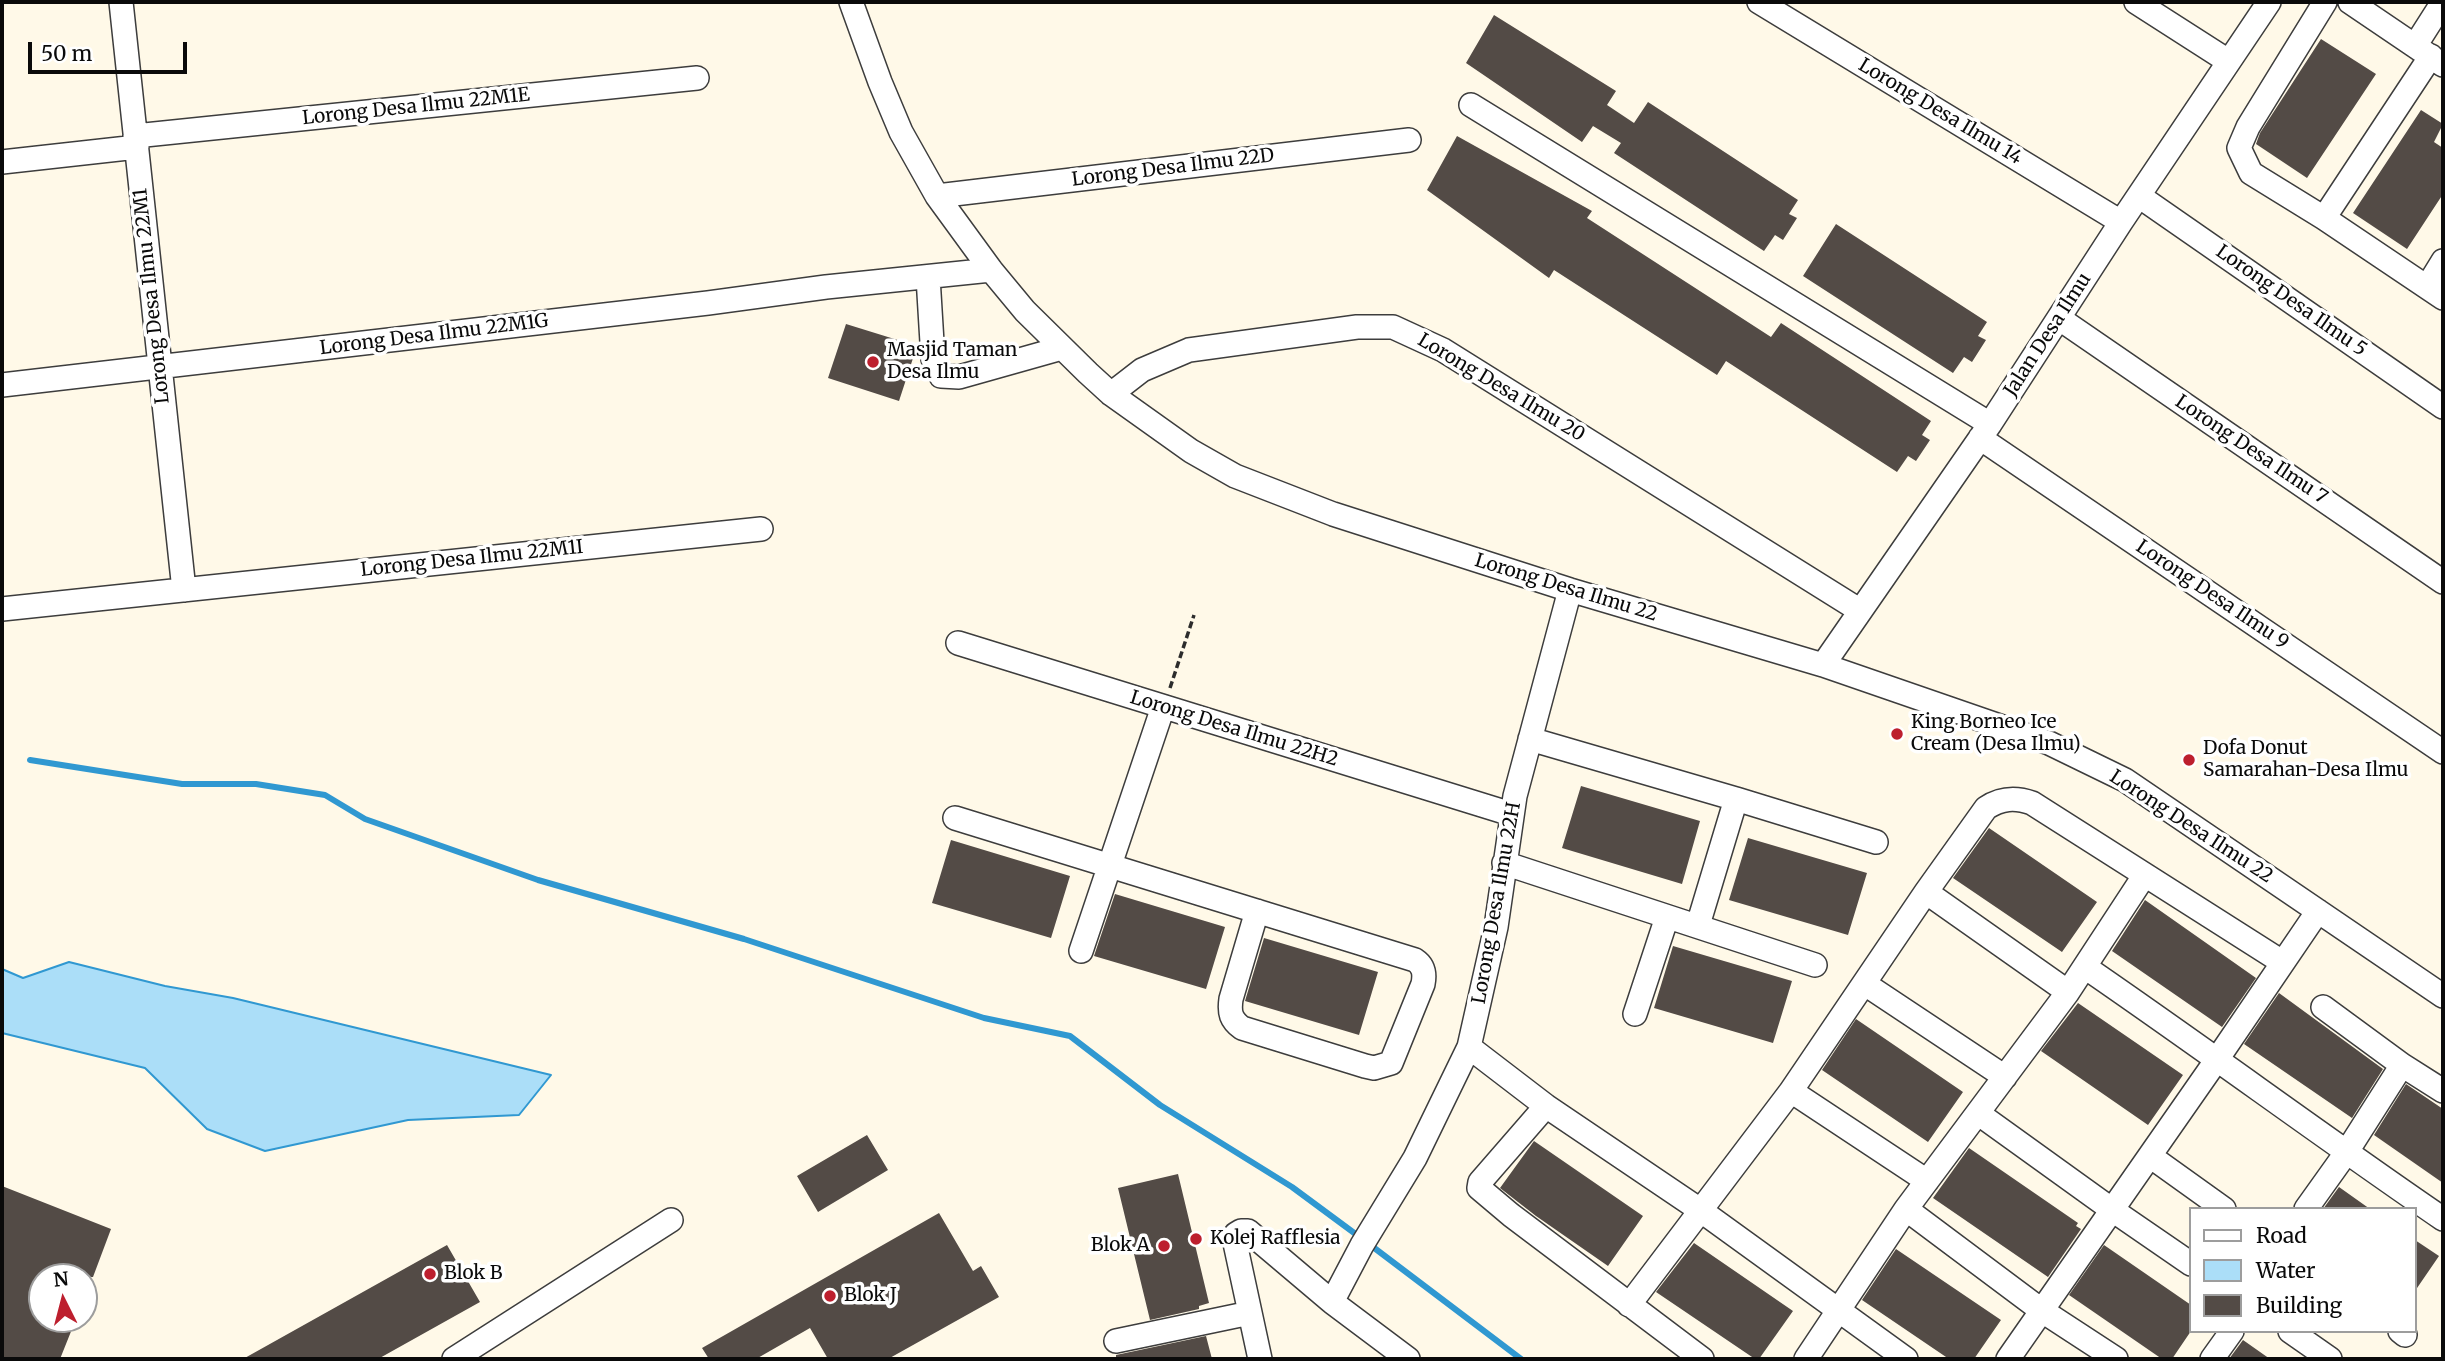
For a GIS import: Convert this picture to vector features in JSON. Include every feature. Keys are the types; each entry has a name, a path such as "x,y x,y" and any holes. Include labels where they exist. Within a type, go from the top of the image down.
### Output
{"street":[{"name":"Lorong Desa Ilmu 22M1","path":"121,2 184,590"},
{"name":"Lorong Desa Ilmu 22","path":"851,2 901,132 937,196 992,270 1025,310 1111,394 1191,451 1235,476 1332,514 1570,590 1823,665 2049,743 2126,780 2443,996"},
{"name":"Lorong Desa Ilmu 14","path":"1759,2 2120,222"},
{"path":"2136,2 2228,61"},
{"name":"Jalan Desa Ilmu","path":"1823,665 1985,431 2120,222 2269,2"},
{"path":"2325,2 2248,127 2239,148 2251,173 2324,218 2435,293 2443,261"},
{"path":"2350,2 2430,56"},
{"path":"2324,218 2430,56 2443,2"},
{"name":"Lorong Desa Ilmu 22M1E","path":"2,162 136,141 697,78"},
{"name":"Lorong Desa Ilmu 9","path":"1471,105 1985,431 2443,752"},
{"name":"Lorong Desa Ilmu 22D","path":"937,196 1409,140"},
{"name":"Lorong Desa Ilmu 5","path":"2139,195 2443,407"},
{"name":"Lorong Desa Ilmu 22M1G","path":"2,385 826,287 992,270"},
{"path":"928,276 933,359 941,376 959,377 1062,348"},
{"name":"Lorong Desa Ilmu 7","path":"2060,318 2443,582"},
{"name":"Lorong Desa Ilmu 20","path":"1111,394 1142,370 1189,350 1357,327 1393,327 1443,350 1859,610"},
{"name":"Lorong Desa Ilmu 22M1I","path":"2,609 761,529"},
{"name":"Lorong Desa Ilmu 22H","path":"1332,1301 1362,1245 1396,1192 1469,1047 1490,960 1511,814 1570,590"},
{"name":"Lorong Desa Ilmu 22H2","path":"958,643 1511,814"},
{"path":"1081,951 1108,864 1163,707"},
{"path":"1530,739 1876,842"},
{"path":"1698,925 1735,799"},
{"path":"1629,1305 1791,1091 1986,808 2005,800 2032,803 2282,962"},
{"path":"956,818 1108,864 1419,962 1425,976 1423,984 1391,1063 1374,1068 1365,1066 1242,1028 1231,1018 1231,999 1257,911"},
{"path":"1504,863 1815,965"},
{"path":"1806,1359 1906,1209 2068,992 2144,876"},
{"path":"1926,892 2068,992"},
{"path":"2008,1359 2318,911"},
{"path":"1635,1014 1667,916"},
{"path":"2085,967 2218,1058 2346,1153 2443,1219"},
{"path":"1865,984 2005,1077"},
{"path":"2323,1007 2402,1065 2443,1091"},
{"path":"1469,1047 1546,1106 1700,1210 1906,1359"},
{"path":"2307,1207 2346,1153 2402,1065"},
{"path":"1791,1091 1927,1181"},
{"path":"1546,1106 1478,1186 1511,1215 1702,1359"},
{"path":"1979,1114 2190,1263"},
{"path":"2150,1156 2221,1207"},
{"path":"1906,1209 2041,1310 2116,1359"},
{"path":"454,1359 671,1220"},
{"path":"1260,1359 1234,1238 1246,1230 1408,1359"},
{"path":"1116,1341 1250,1313"},
{"path":"2212,1359 2231,1333"},
{"path":"2293,1333 2330,1359"}],"path":[{"path":"1163,707 1194,615"}],"water":[{"path":"69,962 165,986 233,998 551,1075 519,1115 408,1120 265,1151 207,1129 145,1068 2,1033 2,969 23,978"}],"building":[{"path":"1494,15 1616,91 1607,105 1634,123 1648,102 1798,200 1789,214 1797,218 1783,240 1775,235 1764,251 1614,153 1621,143 1593,126 1582,142 1466,63"},
{"path":"2321,39 2376,74 2307,178 2256,144 2260,133"},
{"path":"2421,110 2443,124 2434,142 2443,148 2443,194 2407,249 2353,213"},
{"path":"1457,136 1592,211 1587,218 1771,337 1781,323 1931,421 1922,435 1930,440 1916,461 1908,456 1897,472 1726,361 1717,375 1554,270 1549,278 1427,190"},
{"path":"1836,224 1987,322 1978,336 1986,340 1972,362 1964,357 1953,373 1803,276"},
{"name":"Masjid Taman Desa Ilmu","path":"846,324 917,346 899,401 828,378"},
{"path":"1581,786 1700,821 1682,884 1562,848"},
{"path":"1989,828 2097,902 2062,952 1953,878"},
{"path":"1748,838 1867,873 1848,935 1729,900"},
{"path":"951,840 1070,876 1051,938 932,903"},
{"path":"1115,894 1225,927 1206,989 1094,956"},
{"path":"2145,900 2256,978 2222,1027 2112,951"},
{"path":"1264,938 1378,972 1359,1035 1245,1001"},
{"path":"1673,946 1792,981 1773,1043 1654,1008"},
{"path":"2279,993 2383,1069 2352,1118 2244,1044"},
{"path":"2078,1003 2183,1075 2148,1125 2041,1051"},
{"path":"1856,1019 1963,1092 1928,1142 1822,1070"},
{"path":"2406,1084 2443,1109 2443,1183 2374,1135"},
{"path":"867,1135 888,1170 818,1212 797,1176"},
{"path":"1534,1141 1643,1216 1608,1266 1500,1188"},
{"path":"1969,1148 2078,1223 2076,1226 2081,1229 2048,1277 1933,1198"},
{"name":"Blok A","path":"1178,1174 1209,1303 1199,1306 1199,1309 1150,1320 1118,1188"},
{"path":"2,1186 111,1229 98,1264 28,1263 28,1333 70,1333 60,1359 2,1359"},
{"path":"2339,1187 2367,1207 2324,1207"},
{"path":"939,1213 973,1271 981,1266 999,1297 888,1359 828,1359 810,1328 756,1359 709,1359 702,1348"},
{"path":"2417,1241 2439,1256 2417,1288"},
{"path":"1694,1243 1793,1311 1759,1359 1755,1359 1656,1292"},
{"name":"Blok B","path":"447,1245 480,1302 378,1359 243,1359"},
{"path":"2104,1245 2190,1304 2190,1332 2172,1359 2162,1359 2069,1295"},
{"path":"1896,1249 2001,1320 1974,1359 1949,1359 1862,1300"},
{"path":"1206,1336 1212,1359 1116,1359 1116,1355"},
{"path":"2243,1340 2270,1359 2229,1359"}],"waterway":[{"path":"30,760 182,784 256,784 325,795 365,819 538,880 744,939 984,1018 1070,1036 1160,1105 1292,1187 1361,1238"},
{"path":"1369,1244 1521,1359"}],"place":[{"name":"Masjid Taman Desa Ilmu","path":"873,362"},
{"name":"King Borneo Ice Cream (Desa Ilmu)","path":"1897,734"},
{"name":"Dofa Donut Samarahan-Desa Ilmu","path":"2189,760"},
{"name":"Kolej Rafflesia","path":"1196,1239"},
{"name":"Blok A","path":"1164,1246"},
{"name":"Blok B","path":"430,1274"},
{"name":"Blok J","path":"830,1296"}]}
